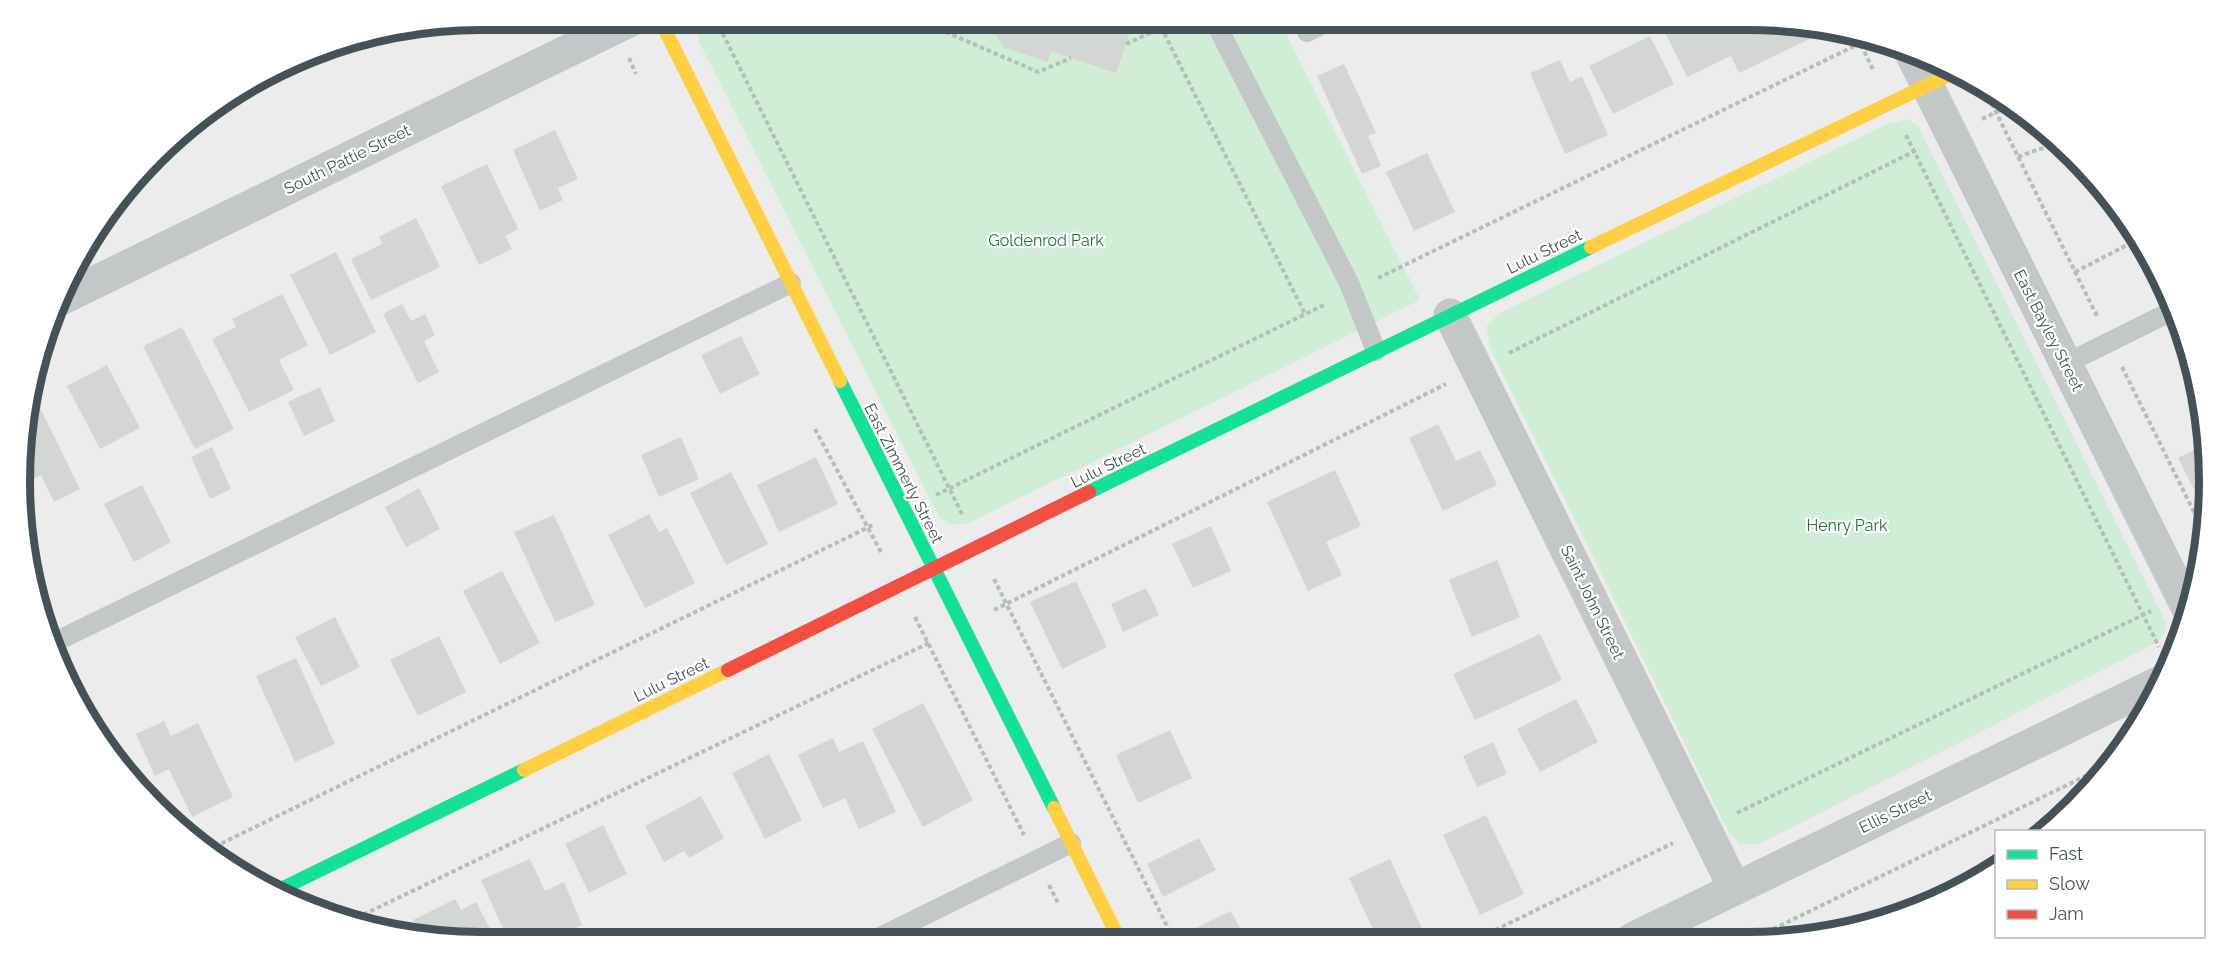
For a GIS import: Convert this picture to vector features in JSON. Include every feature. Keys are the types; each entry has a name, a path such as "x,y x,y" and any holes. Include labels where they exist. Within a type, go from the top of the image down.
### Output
{"street":[{"name":"South Pattie Street","path":"71,294 611,30"},
{"name":"East Zimmerly Street","path":"665,30 1116,932"},
{"name":"East Bayley Street","path":"1914,62 2183,600"},
{"name":"Lulu Street","path":"286,887 1376,351 1946,76"},
{"name":"Saint John Street","path":"1450,315 1736,889"},
{"name":"Ellis Street","path":"1647,932 1736,889 2156,671"}],"lane":[{"path":"1219,30 1352,291 1376,351"},
{"path":"1307,32 1311,30"},
{"path":"59,640 791,283"},
{"path":"2066,363 2167,314"},
{"path":"890,932 1071,843"}],"path":[{"path":"721,30 1170,932"},
{"path":"941,30 1038,72 1071,58"},
{"path":"1126,44 1155,30"},
{"path":"1163,30 1305,314"},
{"path":"216,846 1859,44"},
{"path":"1861,44 2143,614 2160,665"},
{"path":"1990,101 2197,518"},
{"path":"361,916 928,644 1914,151 2003,109"},
{"path":"2018,157 2050,147"},
{"path":"2075,272 2131,243 2145,272"},
{"path":"815,429 899,586 1062,910"},
{"path":"1490,932 2143,614 2182,604"},
{"path":"1769,931 2091,773"}],"green space":[{"name":"Goldenrod Park","path":"697,30 1284,30 1420,300 969,523 952,525 939,517 699,42"},
{"name":"Henry Park","path":"1907,119 1918,126 2166,623 2164,635 2154,644 1759,844 1739,844 1727,829 1490,348 1486,327 1500,313 1885,125"}],"building":[{"path":"993,30 1131,30 1116,73 1051,51 1048,62 1003,47"},
{"path":"1664,30 1777,31 1817,36 1739,73 1731,56 1687,77"},
{"path":"1650,36 1674,84 1613,114 1589,66"},
{"path":"1560,60 1570,82 1582,76 1608,135 1565,154 1530,73"},
{"path":"1344,64 1376,133 1368,136 1381,166 1362,174 1317,76"},
{"path":"297,70 298,72 256,89"},
{"path":"555,130 578,179 558,188 563,200 540,211 513,150"},
{"path":"1427,153 1455,212 1414,231 1386,172"},
{"path":"487,164 518,229 505,236 512,249 479,265 441,186"},
{"path":"416,218 440,267 371,300 351,259 382,244 379,237"},
{"path":"336,252 376,332 330,355 290,275"},
{"path":"282,294 308,345 279,360 294,390 249,412 212,339 236,327 232,319"},
{"path":"402,304 411,321 425,314 435,335 424,341 439,372 418,383 383,314"},
{"path":"182,327 234,429 195,449 143,346"},
{"path":"741,336 760,374 720,394 701,355"},
{"path":"107,365 140,428 100,449 67,386"},
{"path":"320,387 335,421 304,436 288,402"},
{"path":"37,403 80,489 54,502 41,475 30,481"},
{"path":"1438,424 1456,461 1480,450 1497,485 1443,511 1409,438"},
{"path":"681,437 699,479 659,497 641,455"},
{"path":"212,447 231,489 210,499 191,457"},
{"path":"2198,448 2198,498 2178,458"},
{"path":"816,457 838,504 779,532 757,485"},
{"path":"1335,470 1361,526 1326,542 1342,575 1308,591 1267,502"},
{"path":"731,472 768,544 726,565 690,493"},
{"path":"142,485 171,542 134,562 104,504"},
{"path":"419,488 440,529 406,547 385,507"},
{"path":"649,514 659,532 667,528 695,583 645,608 608,535"},
{"path":"554,515 595,605 555,622 514,532"},
{"path":"1211,526 1231,571 1193,588 1172,544"},
{"path":"1497,560 1520,617 1472,637 1449,580"},
{"path":"502,571 540,643 500,664 463,591"},
{"path":"1076,581 1107,647 1062,669 1030,602"},
{"path":"1146,588 1159,615 1123,632 1111,604"},
{"path":"335,617 360,667 321,686 295,637"},
{"path":"1540,634 1562,680 1475,720 1453,674"},
{"path":"439,636 466,692 418,716 390,660"},
{"path":"296,658 335,744 295,762 256,676"},
{"path":"1576,699 1598,742 1540,772 1517,729"},
{"path":"923,703 973,800 923,827 872,729"},
{"path":"164,721 171,736 198,723 233,797 192,817 169,769 155,776 136,734"},
{"path":"1170,730 1192,778 1138,803 1116,755"},
{"path":"833,738 839,752 863,741 896,812 859,829 845,798 823,808 798,755"},
{"path":"1493,742 1507,774 1477,787 1463,756"},
{"path":"769,754 802,820 765,839 732,773"},
{"path":"701,796 724,838 689,858 684,851 664,862 645,826"},
{"path":"1486,815 1524,894 1480,915 1443,835"},
{"path":"603,825 627,874 589,893 565,844"},
{"path":"1199,838 1216,870 1163,897 1147,864"},
{"path":"530,859 545,891 564,882 582,925 566,932 504,932 481,880"},
{"path":"1390,859 1423,931 1374,932 1349,878"},
{"path":"455,899 461,910 476,902 492,932 422,928 417,927 413,920"},
{"path":"1231,911 1242,932 1188,932"}],"traffic: fast":[{"path":"1089,492 1591,247"},
{"path":"840,381 1054,808"},
{"path":"286,887 524,770"}],"traffic: slow":[{"path":"665,30 840,381"},
{"path":"1591,247 1946,76"},
{"path":"524,770 728,670"},
{"path":"1054,808 1116,932"}],"traffic: jam":[{"path":"728,670 1089,492"}]}
